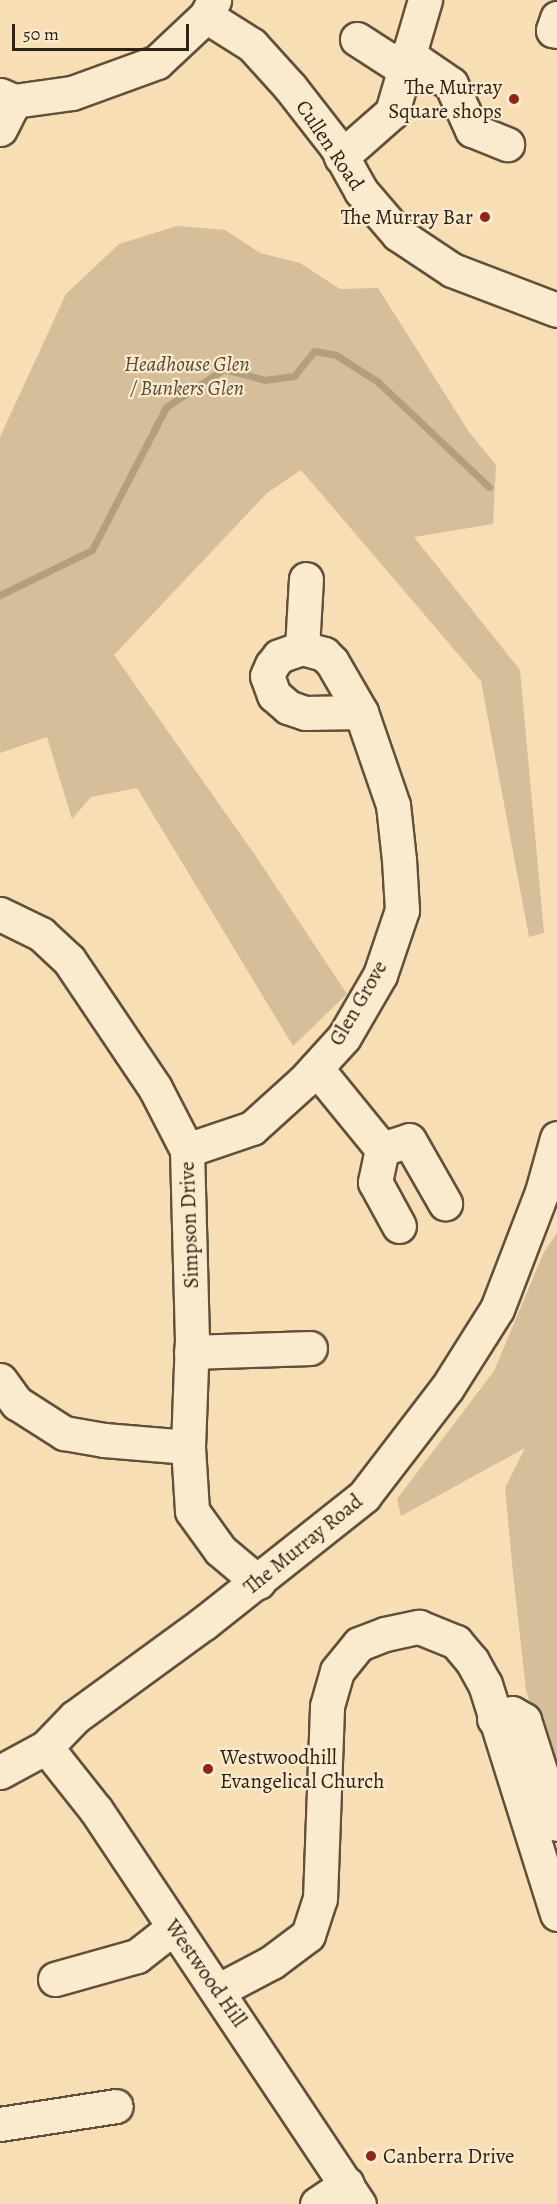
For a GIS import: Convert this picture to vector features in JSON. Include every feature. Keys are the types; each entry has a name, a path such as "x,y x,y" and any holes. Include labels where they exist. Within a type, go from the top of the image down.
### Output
{"street":[{"path":"341,157 392,112 405,61 425,0"},
{"path":"5,108 72,93 157,62 210,8"},
{"name":"Cullen Road","path":"210,8 252,45 290,87 341,157 366,198 398,234 485,292 557,310"},
{"path":"557,18 553,30 557,31"},
{"path":"357,39 451,84 472,130 507,144"},
{"path":"306,579 302,648 279,656 272,665 267,676 274,695 288,707 305,713 361,712"},
{"name":"Glen Grove","path":"187,1150 252,1128 316,1068 344,1037 380,975 402,910 393,805 361,712 332,662 313,649 302,648"},
{"name":"Simpson Drive","path":"0,914 41,934 69,960 155,1088 187,1150 191,1352 188,1447 192,1511 220,1550 258,1582"},
{"path":"316,1068 382,1149"},
{"name":"The Murray Road","path":"0,1772 46,1747 75,1717 258,1582 364,1496 447,1388 497,1309 542,1192 557,1138"},
{"path":"382,1149 409,1140 446,1203"},
{"path":"382,1149 375,1182 399,1226"},
{"path":"191,1352 310,1348"},
{"path":"0,1380 17,1402 64,1433 188,1447"},
{"path":"219,1990 272,1962 308,1935 320,1899 327,1706 337,1671 359,1644 385,1634 419,1627 456,1642 485,1683 494,1719 557,1914"},
{"path":"494,1719 512,1713 524,1720 557,1824"},
{"name":"Westwood Hill","path":"46,1747 96,1810 174,1928 219,1990 353,2194"},
{"path":"55,1979 137,1956 174,1928"},
{"path":"0,2124 116,2106"},
{"path":"317,2204 353,2194"}],"green space":[{"name":"Headhouse Glen / Bunkers Glen","path":"177,226 225,230 260,253 300,263 340,289 378,288 469,432 496,465 493,524 414,537 520,670 544,933 529,937 481,681 301,470 267,493 114,655 255,855 347,994 293,1046 137,788 91,797 72,819 47,737 0,753 0,437 66,294 119,244"},
{"path":"557,1233 557,1791 526,1690 505,1488 525,1448 401,1516 397,1499 494,1371 544,1252"}],"waterway":[{"path":"0,595 92,550 166,407 224,369 265,380 294,376 314,351 336,355 378,382 489,487"}],"place":[{"name":"The Murray Square shops","path":"514,99"},
{"name":"The Murray Bar","path":"485,217"},
{"name":"Westwoodhill Evangelical Church","path":"208,1769"},
{"name":"Canberra Drive","path":"371,2156"}]}
